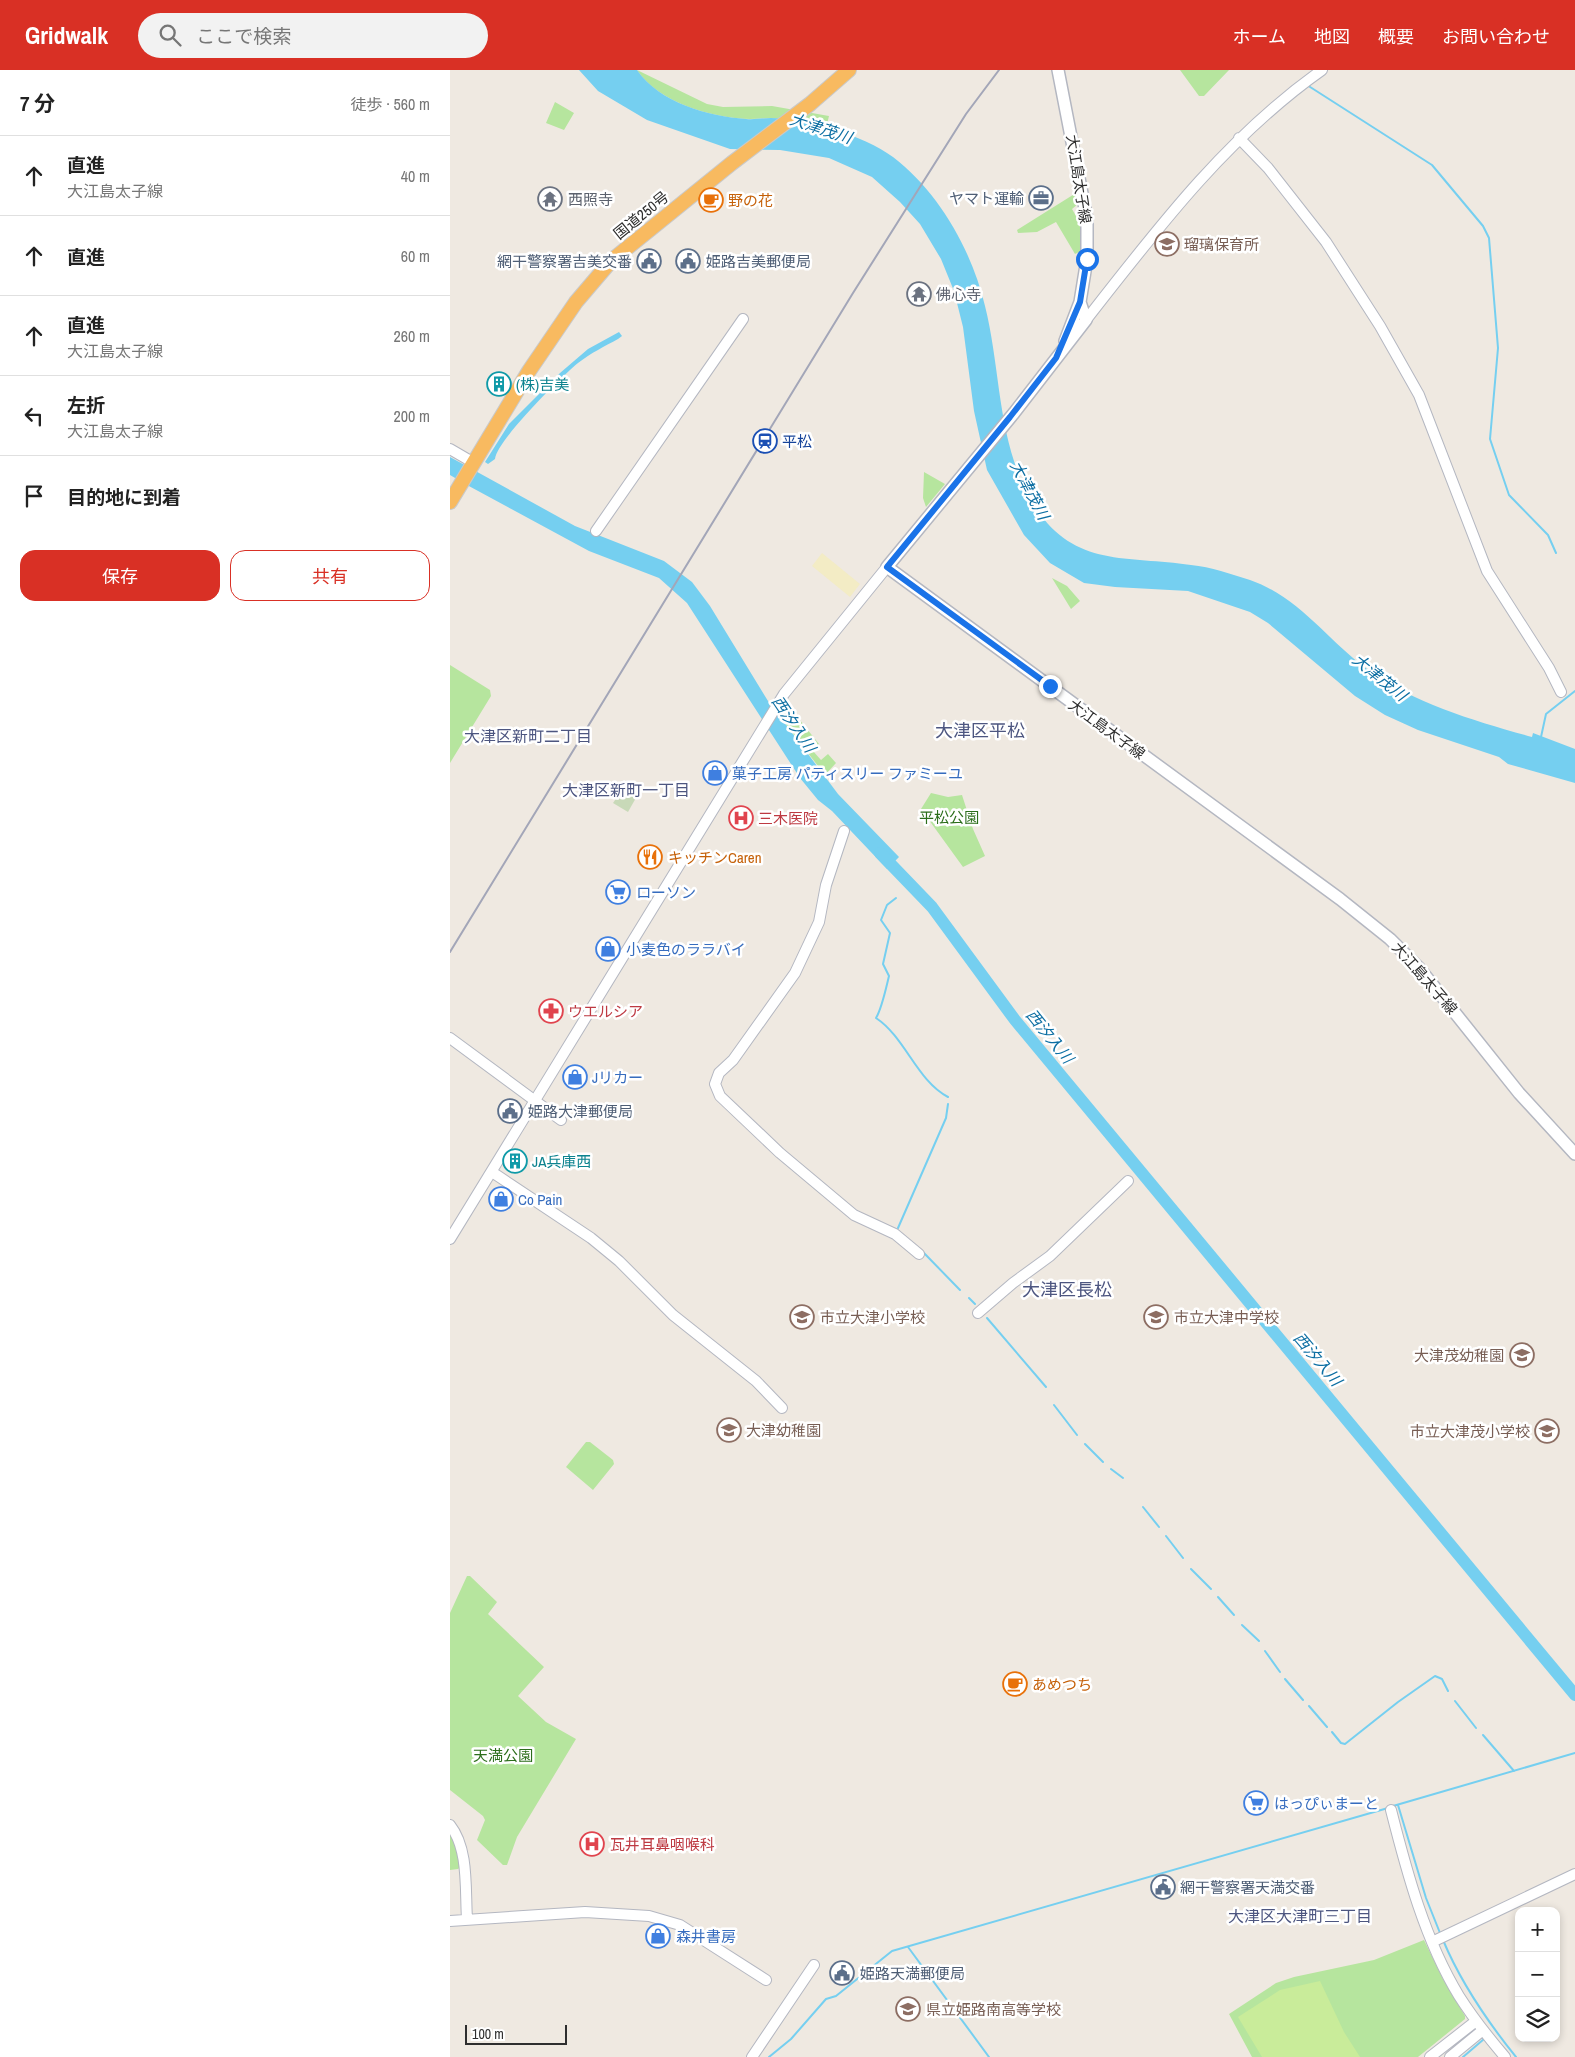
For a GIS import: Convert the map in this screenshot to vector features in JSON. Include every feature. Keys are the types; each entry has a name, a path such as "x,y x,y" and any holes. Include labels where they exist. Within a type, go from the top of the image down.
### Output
{"highway":[{"name":"国道250号","path":"450,502 529,371 576,302 611,261 632,242 802,110 849,70"}],"main road":[{"name":"大江島太子線","path":"1058,70 1087,219 1087,259 1080,302 1086,320"},
{"path":"1056,358 1080,302"},
{"path":"887,567 1010,417 1086,320"},
{"name":"大江島太子線","path":"887,567 1332,894 1390,939 1420,969 1519,1093 1575,1154"}],"street":[{"path":"1086,320 1190,191 1239,138 1297,88 1322,70"},
{"path":"1239,138 1268,168 1326,242 1385,335 1419,395 1487,571 1549,668 1560,692"},
{"path":"596,531 744,319"},
{"path":"450,449 474,463"},
{"path":"450,1238 762,729 820,648 887,567"},
{"path":"844,831 826,885 819,922 795,973 733,1060 719,1073 715,1084 720,1096 798,1169 854,1215 876,1223 898,1236 919,1254"},
{"path":"450,1038 561,1120"},
{"path":"492,1172 591,1238 619,1261 673,1315 756,1381 782,1408"},
{"path":"978,1313 1013,1283 1050,1256 1128,1181"},
{"path":"1391,1810 1406,1865 1432,1942 1458,1995 1504,2057"},
{"path":"450,1825 456,1834 462,1850 467,1919"},
{"path":"1432,1942 1575,1874"},
{"path":"450,1921 585,1912 649,1916 680,1925 766,1980"},
{"path":"752,2057 814,1965"},
{"path":"1430,2057 1476,2021"},
{"path":"1450,2057 1483,2030"}],"green space":[{"path":"637,70 707,104 723,107 772,106 829,116 826,128 773,118 735,118 703,112 672,100 647,82"},
{"path":"1180,70 1229,70 1204,96 1199,96"},
{"path":"555,102 574,113 564,130 546,123"},
{"path":"1076,193 1078,204 1072,209 1080,223 1081,251 1075,254 1056,222 1037,232 1018,233 1017,230"},
{"path":"924,472 945,484 926,507 923,498"},
{"path":"1052,578 1067,586 1080,601 1071,609"},
{"path":"450,665 490,690 491,696 450,763"},
{"path":"787,704 819,744 813,751 821,760 828,754 836,763 825,775 780,717"},
{"path":"628,781 641,789 628,812 613,803"},
{"name":"平松公園","path":"931,793 948,797 962,795 973,829 985,856 963,867 921,809"},
{"path":"586,1442 590,1442 613,1460 614,1464 593,1490 566,1467"},
{"name":"天満公園","path":"467,1576 470,1576 497,1602 488,1614 544,1667 518,1696 546,1722 576,1739 517,1837 507,1865 503,1865 477,1840 485,1820 483,1816 450,1790 450,1613"},
{"path":"450,1831 457,1842 461,1866 458,1869 450,1870"},
{"path":"1424,1940 1465,2019 1418,2057 1252,2057 1229,2014 1276,1983 1294,1977 1374,1960"},
{"path":"1320,1981 1344,2032 1360,2057 1262,2057 1238,2017 1280,1990"}],"sand":[{"path":"822,553 860,584 850,597 812,566"}],"water":[{"name":"大津茂川","path":"579,70 637,70 658,91 686,106 716,115 749,119 786,119 818,125 851,135 881,149 893,157 910,171 939,205 972,264 990,330 1005,428 1011,452 1030,498 1045,521 1062,537 1080,548 1100,554 1206,567 1250,580 1267,588 1298,608 1352,658 1405,692 1467,718 1532,737 1533,733 1575,749 1575,783 1508,764 1499,757 1418,730 1385,715 1355,696 1268,623 1250,612 1188,591 1115,587 1084,583 1050,563 1024,535 987,470 974,411 963,327 954,291 941,259 920,224 900,202 872,177 829,158 780,150 730,149 647,120 598,91"},
{"path":"619,332 622,336 583,359 570,370 518,424 498,450 495,459 488,464 485,462 509,424 560,373 588,349"},
{"path":"450,457 575,526 664,561 692,582 710,606 768,701 838,794 899,857 887,869 832,811 818,800 800,778 687,603 659,578 589,551 467,485 450,475"}],"waterway":[{"path":"1307,85 1432,165 1483,226 1489,238 1498,348 1490,439 1509,495 1548,535 1556,553"},
{"path":"1541,737 1546,714 1575,691"},
{"name":"西汐入川","path":"880,853 932,907 1015,1020 1575,1695"},
{"path":"896,898 887,905 881,920 890,933 883,964 889,976 876,1018 895,1036 928,1081 948,1097"},
{"path":"898,1228 946,1118 948,1104"},
{"path":"923,1252 960,1290"},
{"path":"969,1298 975,1304"},
{"path":"987,1318 1046,1387"},
{"path":"1054,1405 1077,1435"},
{"path":"1085,1444 1103,1462"},
{"path":"1111,1469 1123,1478"},
{"path":"1143,1507 1159,1527"},
{"path":"1166,1536 1183,1558"},
{"path":"1191,1569 1211,1589"},
{"path":"1218,1597 1234,1615"},
{"path":"1242,1625 1259,1641"},
{"path":"1265,1651 1280,1672"},
{"path":"1332,1732 1341,1743 1345,1744 1398,1702 1435,1676 1442,1679 1448,1691"},
{"path":"1285,1679 1303,1700"},
{"path":"1455,1701 1476,1728"},
{"path":"1309,1706 1327,1727"},
{"path":"1483,1735 1514,1771"},
{"path":"1393,1806 1575,1753"},
{"path":"1398,1805 1426,1898 1440,1933"},
{"path":"769,2057 791,2039 826,1999 836,1996 892,1951 1388,1808"},
{"path":"1443,1940 1475,2001 1516,2057"},
{"path":"908,1947 989,2057"},
{"path":"1463,2057 1484,2039"}],"railway":[{"path":"450,952 853,293 966,114 999,70"}],"place":[{"name":"ヤマト運輸","path":"1041,198"},
{"name":"西照寺","path":"550,199"},
{"name":"野の花","path":"711,200"},
{"name":"瑠璃保育所","path":"1167,244"},
{"name":"網干警察署吉美交番","path":"649,261"},
{"name":"姫路吉美郵便局","path":"688,261"},
{"name":"佛心寺","path":"919,294"},
{"name":"(株)吉美","path":"499,384"},
{"name":"平松","path":"765,441"},
{"name":"菓子工房 パティスリー ファミーユ","path":"715,773"},
{"name":"三木医院","path":"741,818"},
{"name":"キッチンCaren","path":"650,857"},
{"name":"ローソン","path":"618,892"},
{"name":"小麦色のララバイ","path":"608,949"},
{"name":"ウエルシア","path":"551,1011"},
{"name":"Jリカー","path":"575,1077"},
{"name":"姫路大津郵便局","path":"510,1111"},
{"name":"JA兵庫西","path":"515,1161"},
{"name":"Co Pain","path":"501,1199"},
{"name":"市立大津小学校","path":"802,1317"},
{"name":"市立大津中学校","path":"1156,1317"},
{"name":"大津茂幼稚園","path":"1522,1355"},
{"name":"大津幼稚園","path":"729,1430"},
{"name":"市立大津茂小学校","path":"1547,1431"},
{"name":"あめつち","path":"1015,1684"},
{"name":"はっぴぃまーと","path":"1256,1803"},
{"name":"瓦井耳鼻咽喉科","path":"592,1844"},
{"name":"網干警察署天満交番","path":"1163,1887"},
{"name":"森井書房","path":"658,1936"},
{"name":"姫路天満郵便局","path":"842,1973"},
{"name":"県立姫路南高等学校","path":"908,2009"}],"district":[{"name":"大津区平松","path":"980,730"},
{"name":"大津区新町二丁目","path":"528,736"},
{"name":"大津区新町一丁目","path":"626,790"},
{"name":"大津区長松","path":"1067,1289"},
{"name":"大津区大津町三丁目","path":"1300,1916"}],"route":[{"path":"1050,686 887,567 1056,358 1080,302 1087,259"}]}
